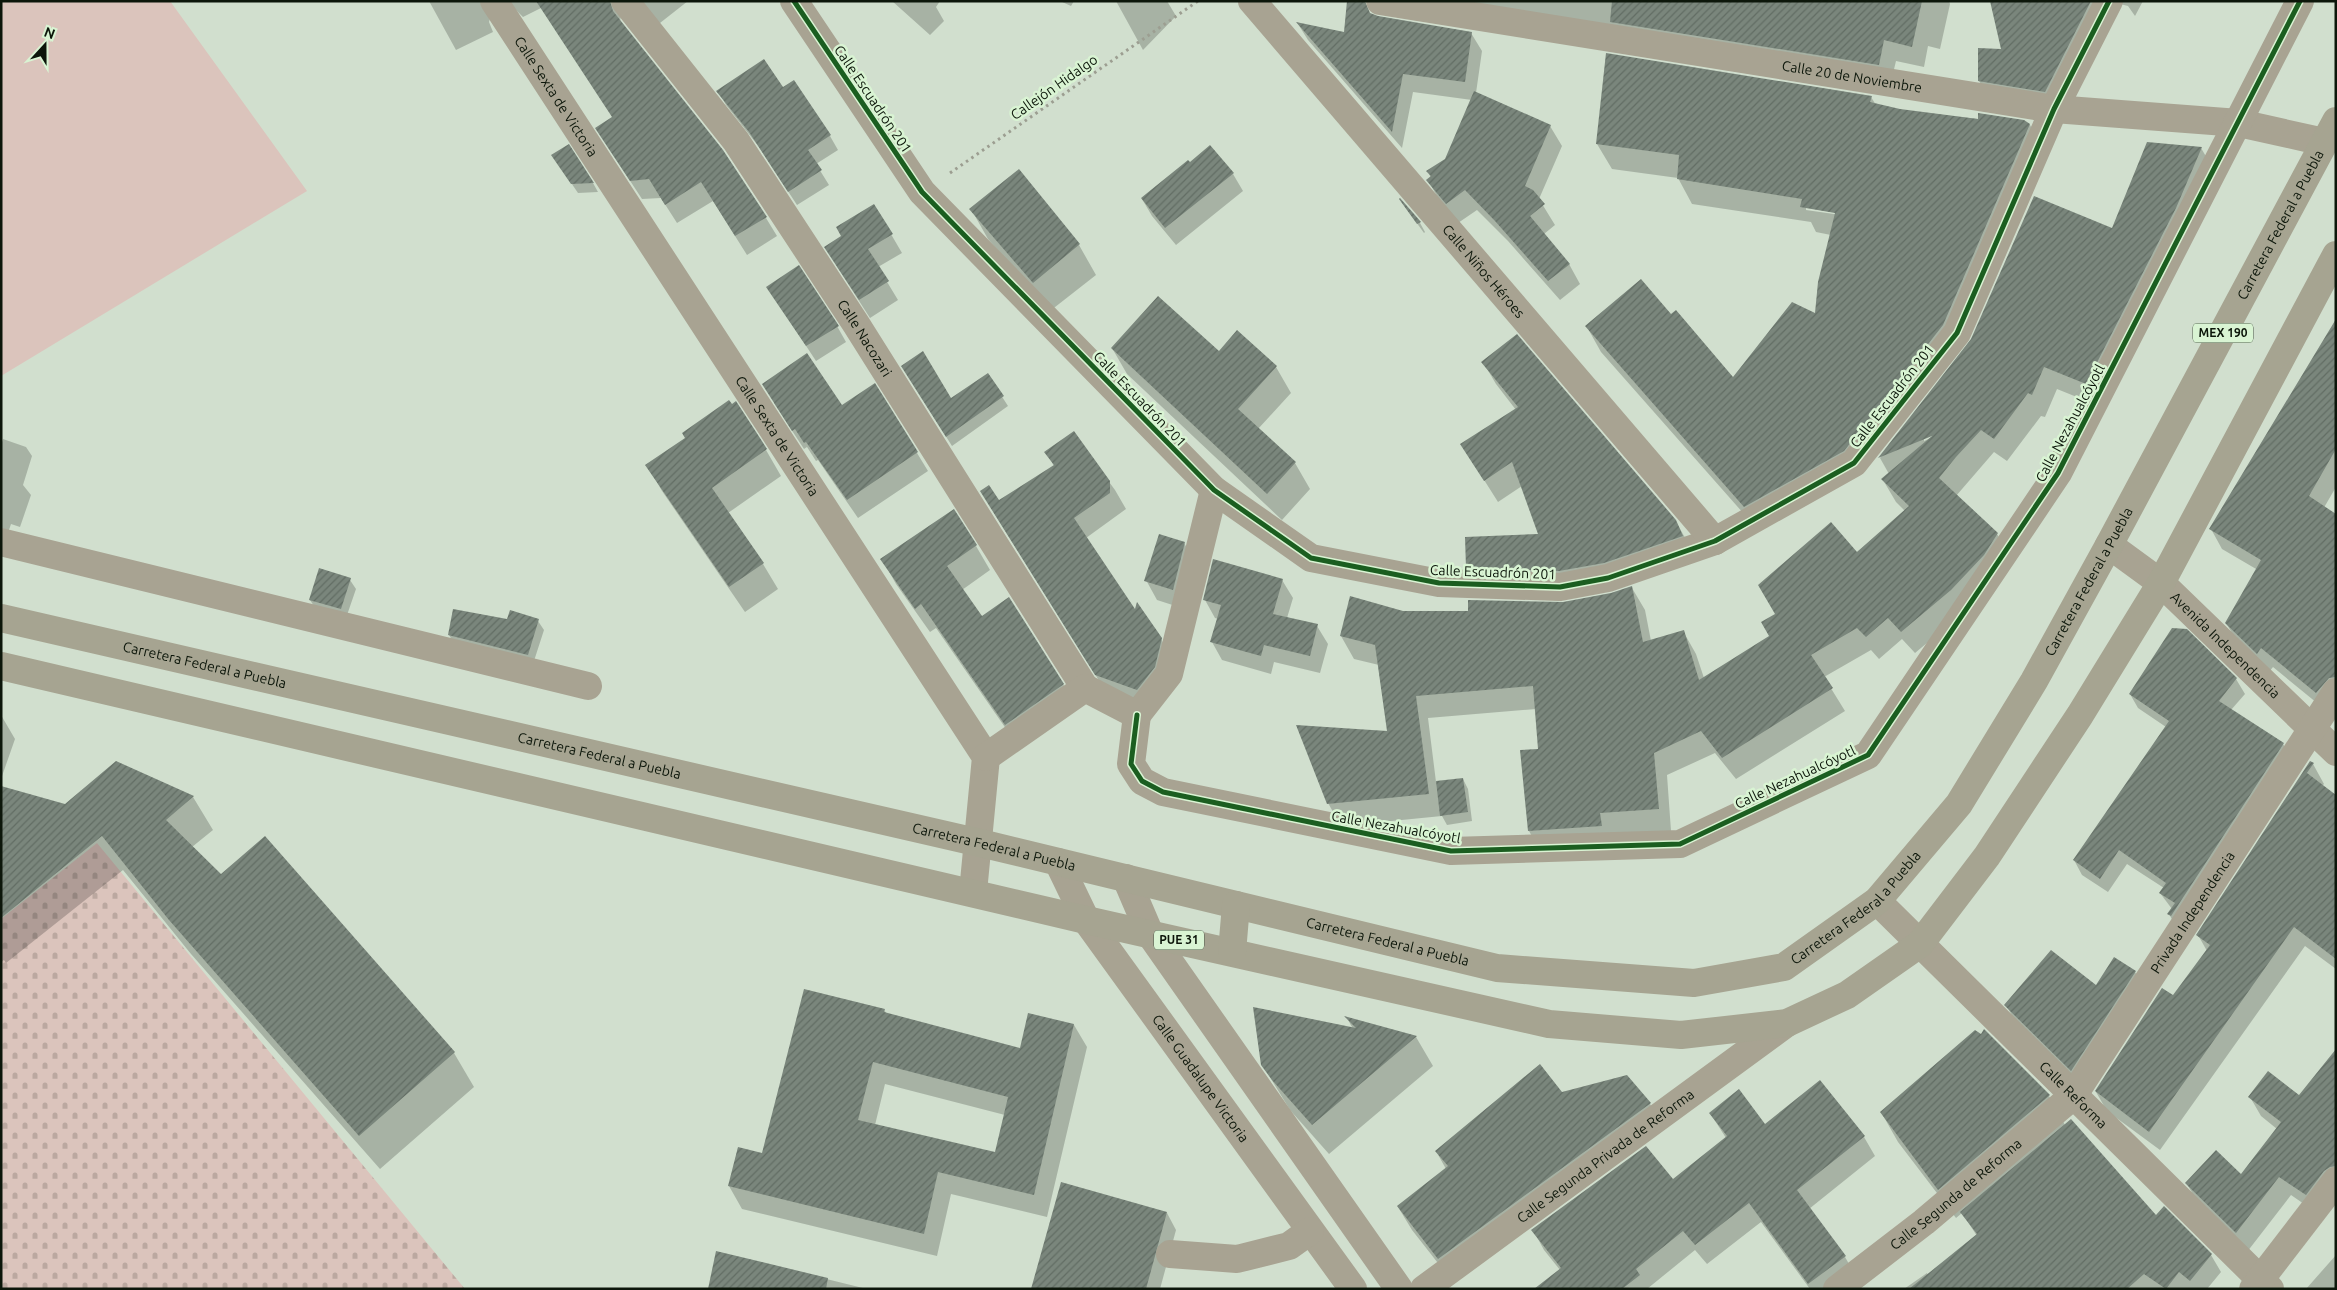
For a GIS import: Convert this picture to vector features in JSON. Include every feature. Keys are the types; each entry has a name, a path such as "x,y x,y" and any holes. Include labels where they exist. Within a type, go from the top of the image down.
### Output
{"main road":[{"name":"Carretera Federal a Puebla","path":"1,618 976,842 1497,968 1694,983 1784,967 1877,901 1959,804 2034,681 2110,545 2330,131"},
{"path":"2161,583 2336,255"},
{"name":"PUE 31","path":"1,666 973,892 1086,920 1550,1024 1681,1035 1787,1023 1847,995 1920,944 1987,856 2080,715 2161,583"},
{"path":"1232,952 1236,905"}],"street":[{"name":"Calle Sexta de Victoria","path":"494,1 986,757"},
{"name":"Calle Nacozari","path":"625,1 736,141 856,324 1085,688"},
{"name":"Calle Escuadrón 201","path":"794,1 922,192 1214,490 1311,558 1439,583 1560,587 1608,578 1715,541 1854,463 1957,332 2054,109 2109,1"},
{"name":"Calle Niños Héroes","path":"1252,1 1715,541"},
{"name":"Calle 20 de Noviembre","path":"1380,1 2054,109 2330,131"},
{"path":"2239,123 2300,1"},
{"name":"Calle Nezahualcóyotl","path":"1137,715 1131,764 1142,781 1163,792 1451,851 1680,844 1868,755 2058,472 2239,123"},
{"path":"973,892 976,842 986,757 1085,688 1137,715 1169,674 1214,490"},
{"path":"1,542 588,686"},
{"name":"Avenida Independencia","path":"2110,545 2161,583 2336,752"},
{"name":"Privada Independencia","path":"2073,1096 2336,692"},
{"name":"Calle Guadalupe Victoria","path":"1058,862 1086,920 1353,1289"},
{"path":"1126,878 1150,934 1399,1289"},
{"name":"Calle Reforma","path":"1877,901 2261,1286"},
{"name":"Calle Segunda Privada de Reforma","path":"1424,1289 1787,1023"},
{"name":"Calle Segunda de Reforma","path":"1837,1289 1924,1222 2073,1096"},
{"path":"2261,1286 2336,1181"},
{"path":"1170,1254 1237,1259 1289,1246 1310,1231"}],"green space":[{"path":"1,1 170,1 307,191 1,376"},
{"path":"97,843 465,1289 1,1289 1,919"}],"building":[{"path":"536,1 610,1 613,11 723,150 767,217 735,236 701,182 665,205 649,179 630,181 595,128 612,117"},
{"path":"1347,1 1365,1 1370,13 1378,16 1472,32 1465,82 1403,74 1392,132 1296,22 1344,32"},
{"path":"1612,1 1922,1 1912,47 1884,40 1879,65 1610,22"},
{"path":"1990,1 2091,1 2045,92 1978,81 1978,48 2001,49"},
{"path":"1606,53 1872,96 1870,102 1900,109 1978,119 1978,113 2024,120 2030,124 1943,325 1844,451 1744,507 1585,326 1641,279 1671,314 1676,310 1733,377 1792,302 1815,313 1818,282 1835,213 1800,207 1802,199 1677,179 1679,155 1596,144"},
{"path":"764,59 783,87 794,80 831,135 808,150 822,170 788,192 749,132 716,91"},
{"path":"1474,91 1551,125 1525,186 1533,190 1545,204 1530,216 1570,264 1548,281 1465,190 1446,204 1426,180 1431,176 1426,171 1445,159"},
{"path":"2147,142 2202,147 2176,208 2086,384 2044,367 2032,395 2028,393 1994,439 1981,430 1956,457 1939,478 1998,533 1984,555 1951,590 1901,632 1888,618 1866,637 1857,628 1811,655 1833,688 1722,758 1701,731 1654,753 1659,809 1600,813 1602,826 1528,831 1520,750 1538,749 1533,686 1416,696 1429,794 1327,804 1296,725 1387,731 1375,645 1340,636 1350,596 1403,611 1468,611 1468,600 1563,602 1611,593 1632,586 1643,642 1684,630 1699,680 1769,636 1761,622 1775,614 1758,585 1831,522 1857,552 1909,506 1881,479 1932,436 1878,458 1971,339 2034,196 2112,228"},
{"path":"569,144 594,183 571,184 551,155"},
{"path":"1210,145 1234,173 1165,228 1141,198 1188,160 1190,162"},
{"path":"1019,169 1080,244 1033,283 969,209"},
{"path":"1400,198 1421,222 1417,224"},
{"path":"874,204 893,234 868,249 889,281 859,300 824,247 841,236 836,227"},
{"path":"799,265 839,326 806,346 766,287"},
{"path":"1158,296 1219,351 1237,330 1277,366 1238,409 1296,462 1267,494 1111,348"},
{"path":"2336,319 2336,449 2309,496 2336,514 2336,677 2329,678 2316,693 2261,648 2257,654 2225,623 2261,560 2209,529"},
{"path":"1517,334 1676,520 1683,536 1604,563 1559,571 1466,568 1465,537 1538,534 1512,462 1484,481 1460,444 1518,407 1481,362"},
{"path":"923,351 951,398 988,373 1004,396 946,437 901,366"},
{"path":"807,353 842,405 875,383 918,452 847,500 806,442 804,443 795,429 792,431 762,384"},
{"path":"729,400 732,404 736,401 767,449 712,488 764,563 729,587 645,465 685,438 682,433"},
{"path":"1074,431 1110,481 1110,493 1074,518 1135,609 1137,602 1162,638 1155,667 1137,690 1095,675 980,491 989,485 999,500 1054,465 1044,452"},
{"path":"954,509 977,545 947,566 982,616 1009,597 1064,684 1005,725 921,604 915,609 880,559"},
{"path":"1159,534 1185,542 1173,590 1144,581"},
{"path":"1213,559 1283,579 1273,614 1318,624 1310,656 1264,645 1261,656 1210,642 1221,605 1203,600"},
{"path":"319,568 351,578 341,609 309,600"},
{"path":"453,609 507,619 510,610 539,619 528,655 448,635"},
{"path":"2172,628 2187,629 2237,678 2219,701 2284,743 2171,916 2167,914 2175,903 2159,893 2166,883 2119,850 2100,879 2073,860 2169,721 2129,694"},
{"path":"116,761 194,796 166,820 221,874 265,836 455,1052 359,1136 169,920 102,836 1,918 1,786 65,804"},
{"path":"2310,761 2314,763 2307,773 2336,795 2336,959 2294,927 2149,1132 2095,1091 2162,988 2173,995 2210,945 2196,935"},
{"path":"1463,778 1468,812 1440,816 1436,781"},
{"path":"2051,950 2096,985 2114,957 2136,971 2071,1071 2004,1005"},
{"path":"804,989 885,1009 884,1012 1020,1048 1028,1013 1074,1024 1034,1195 938,1172 924,1234 728,1186 738,1147 762,1153","holes":["873,1062 1008,1097 995,1152 858,1120"]},
{"path":"1253,1007 1356,1028 1344,1016 1417,1036 1312,1125 1261,1065"},
{"path":"1984,1029 2050,1095 1938,1190 1880,1112 1975,1030 1981,1034"},
{"path":"2336,1049 2336,1166 2324,1171 2306,1195 2279,1177 2236,1233 2185,1183 2216,1150 2241,1174 2281,1122 2248,1097 2268,1071 2299,1095"},
{"path":"1540,1064 1562,1092 1627,1075 1651,1103 1438,1259 1397,1206 1448,1166 1435,1151"},
{"path":"1820,1080 1865,1136 1797,1190 1846,1256 1808,1284 1749,1203 1695,1245 1683,1231 1636,1269 1640,1275 1622,1289 1534,1289 1561,1268 1531,1230 1646,1146 1673,1179 1727,1136 1709,1113 1739,1089 1765,1124"},
{"path":"2071,1119 2156,1215 2164,1206 2212,1254 2190,1281 2179,1272 2166,1289 2144,1274 2127,1289 1909,1289 1977,1234 1960,1212"},
{"path":"1061,1182 1167,1212 1146,1289 1031,1289"},
{"path":"716,1251 828,1278 826,1289 708,1289"}],"cycle path":[{"path":"794,1 922,192 1214,490 1311,558 1439,583 1560,587 1608,578 1715,541 1854,463 1957,333 2054,109 2109,1"},
{"path":"1137,715 1131,764 1142,781 1163,792 1451,851 1680,844 1868,755 2058,473 2300,1"}]}
